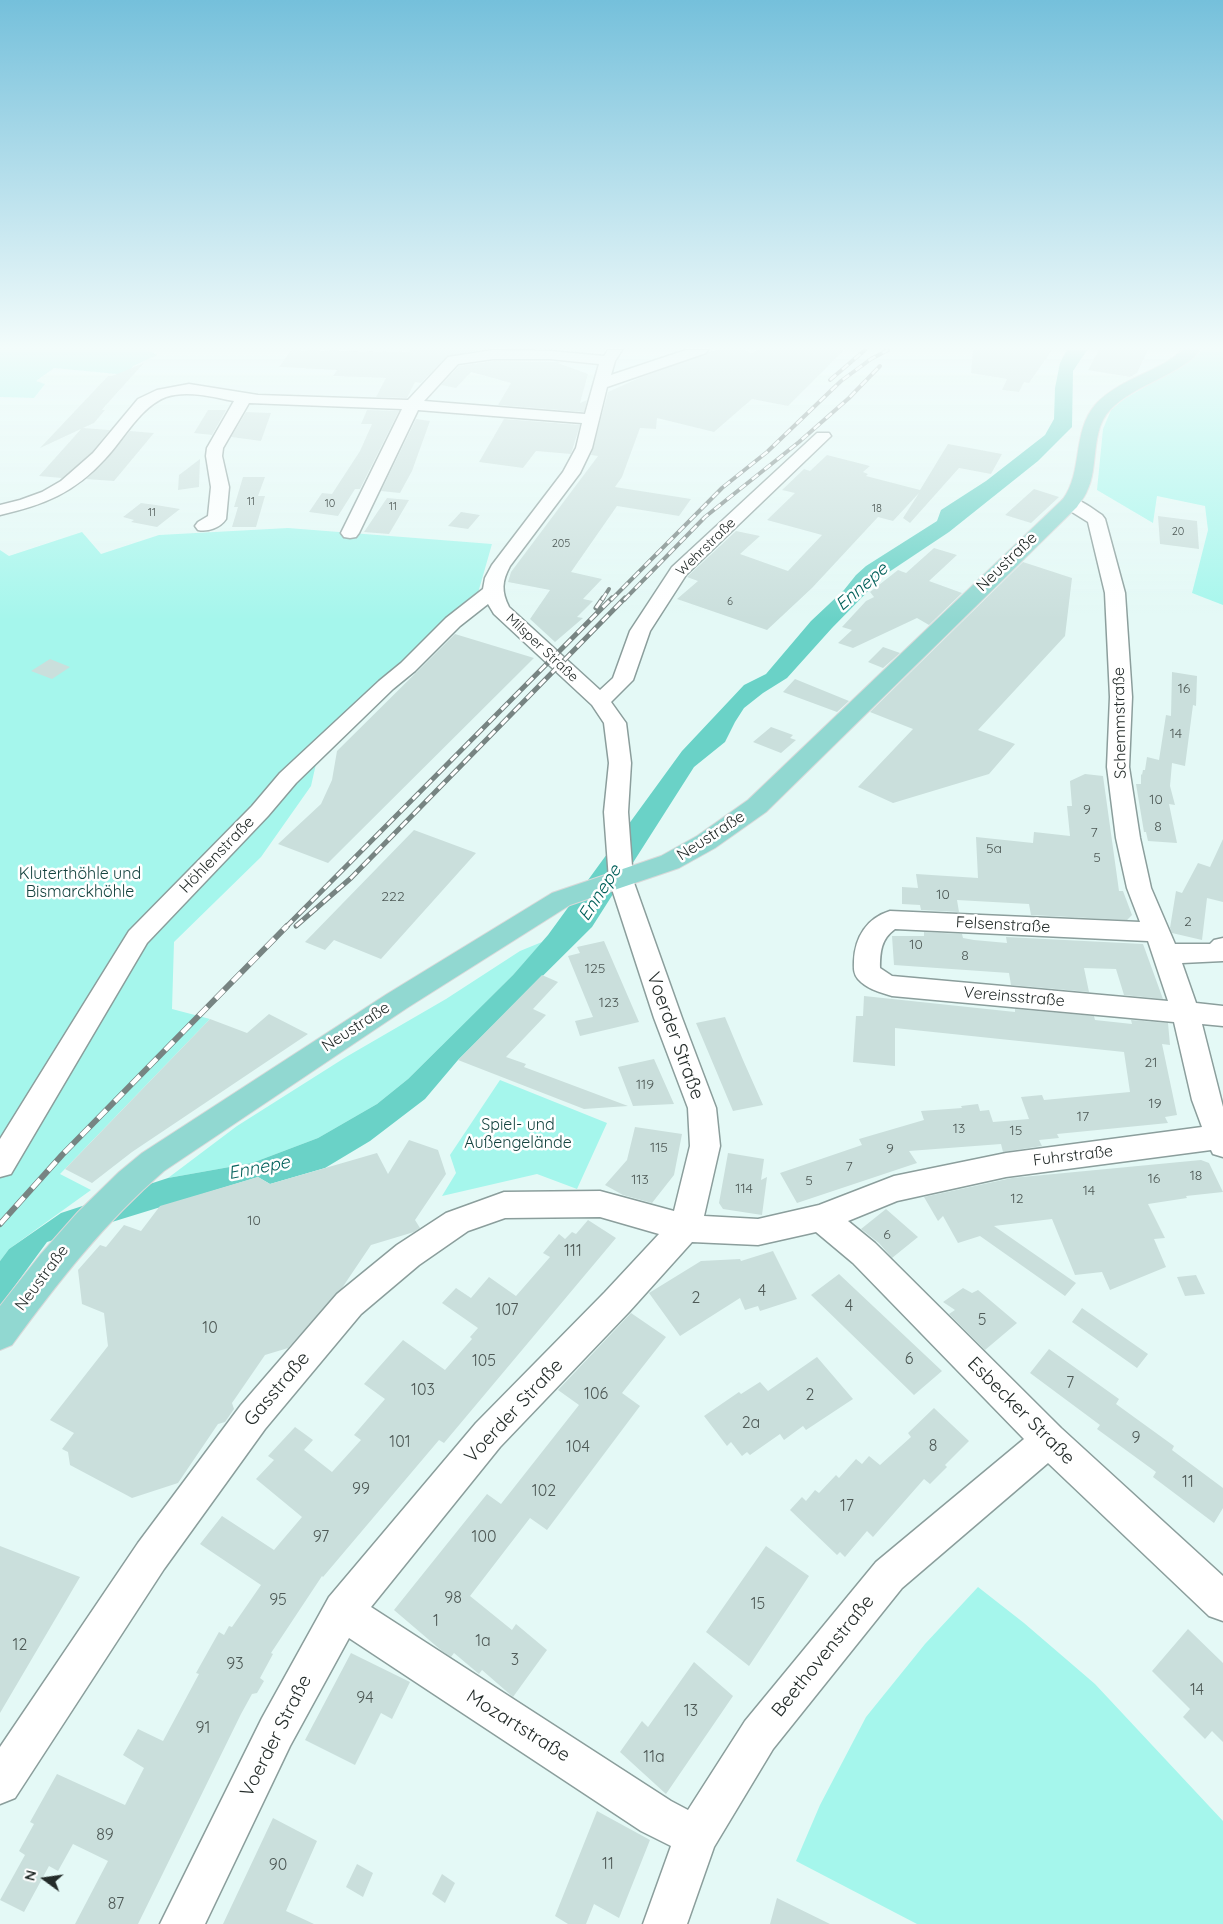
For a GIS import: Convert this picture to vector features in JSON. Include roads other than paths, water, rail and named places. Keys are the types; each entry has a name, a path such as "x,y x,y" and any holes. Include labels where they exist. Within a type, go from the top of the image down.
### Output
{"main road":[{"name":"Neustraße","path":"0,1334 72,1239 127,1182 181,1143 297,1065 470,954 560,899 621,880 688,854 757,806 1070,503 1078,490 1089,440"}],"street":[{"path":"0,510 40,499 72,482 85,471 112,440"},
{"path":"204,526 217,519 220,506 220,487 214,456 215,448 220,440"},
{"path":"350,533 396,440"},
{"path":"492,592 494,579 501,565 571,473 586,440"},
{"name":"Wehrstraße","path":"600,701 623,680 640,631 679,571 819,440"},
{"name":"Schemmstraße","path":"1070,503 1096,519 1115,593 1121,697 1118,767 1128,838 1139,888 1161,943"},
{"name":"Milsper Straße","path":"492,592 501,610 600,701 615,723 620,763 616,812 621,880"},
{"name":"Höhlenstraße","path":"0,1165 138,937 260,811 295,772 386,685 408,667 453,622 492,592"},
{"name":"Voerder Straße","path":"182,1924 276,1732 343,1610 488,1435 617,1302 685,1228 706,1146 702,1108 668,1018 621,880"},
{"name":"Felsenstraße","path":"867,951 870,938 878,927 890,920 1161,943"},
{"path":"1161,943 1217,953 1223,947"},
{"name":"Fuhrstraße","path":"685,1228 758,1232 821,1218 894,1189 1006,1164 1221,1141 1206,1100 1185,1012 1161,943"},
{"name":"Vereinsstraße","path":"867,951 867,972 878,982 892,986 1185,1012"},
{"path":"1185,1012 1223,1016"},
{"name":"Gasstraße","path":"0,1783 151,1556 253,1417 349,1304 408,1255 457,1222 504,1205 600,1204 685,1228"},
{"name":"Esbecker Straße","path":"821,1218 864,1253 1049,1440 1223,1602"},
{"name":"Beethovenstraße","path":"665,1924 696,1836 759,1736 888,1574 1049,1440"},
{"name":"Mozartstraße","path":"343,1610 396,1648 656,1816 696,1836"}],"water":[{"name":"Ennepe","path":"1039,440 1059,440 1038,461 949,532 883,576 787,678 744,708 725,742 694,767 592,927 458,1060 425,1099 370,1141 325,1168 270,1184 258,1177 47,1242 0,1306 0,1261 9,1249 61,1213 168,1178 252,1163 318,1138 377,1104 408,1079 513,975 548,935 682,751 744,685 766,674 811,621 866,566 937,521 941,510 986,481"}],"railway":[{"path":"611,600 722,488 780,440"},
{"path":"624,600 705,517 802,440"},
{"path":"602,600 609,589"},
{"path":"596,608 603,598"},
{"path":"286,927 612,598"},
{"path":"296,926 351,878 625,598"},
{"path":"0,1224 62,1155 287,926"}],"park label":[{"name":"Kluterthöhle und Bismarckhöhle","path":"80,883"},
{"name":"Spiel- und Außengelände","path":"518,1134"}]}
